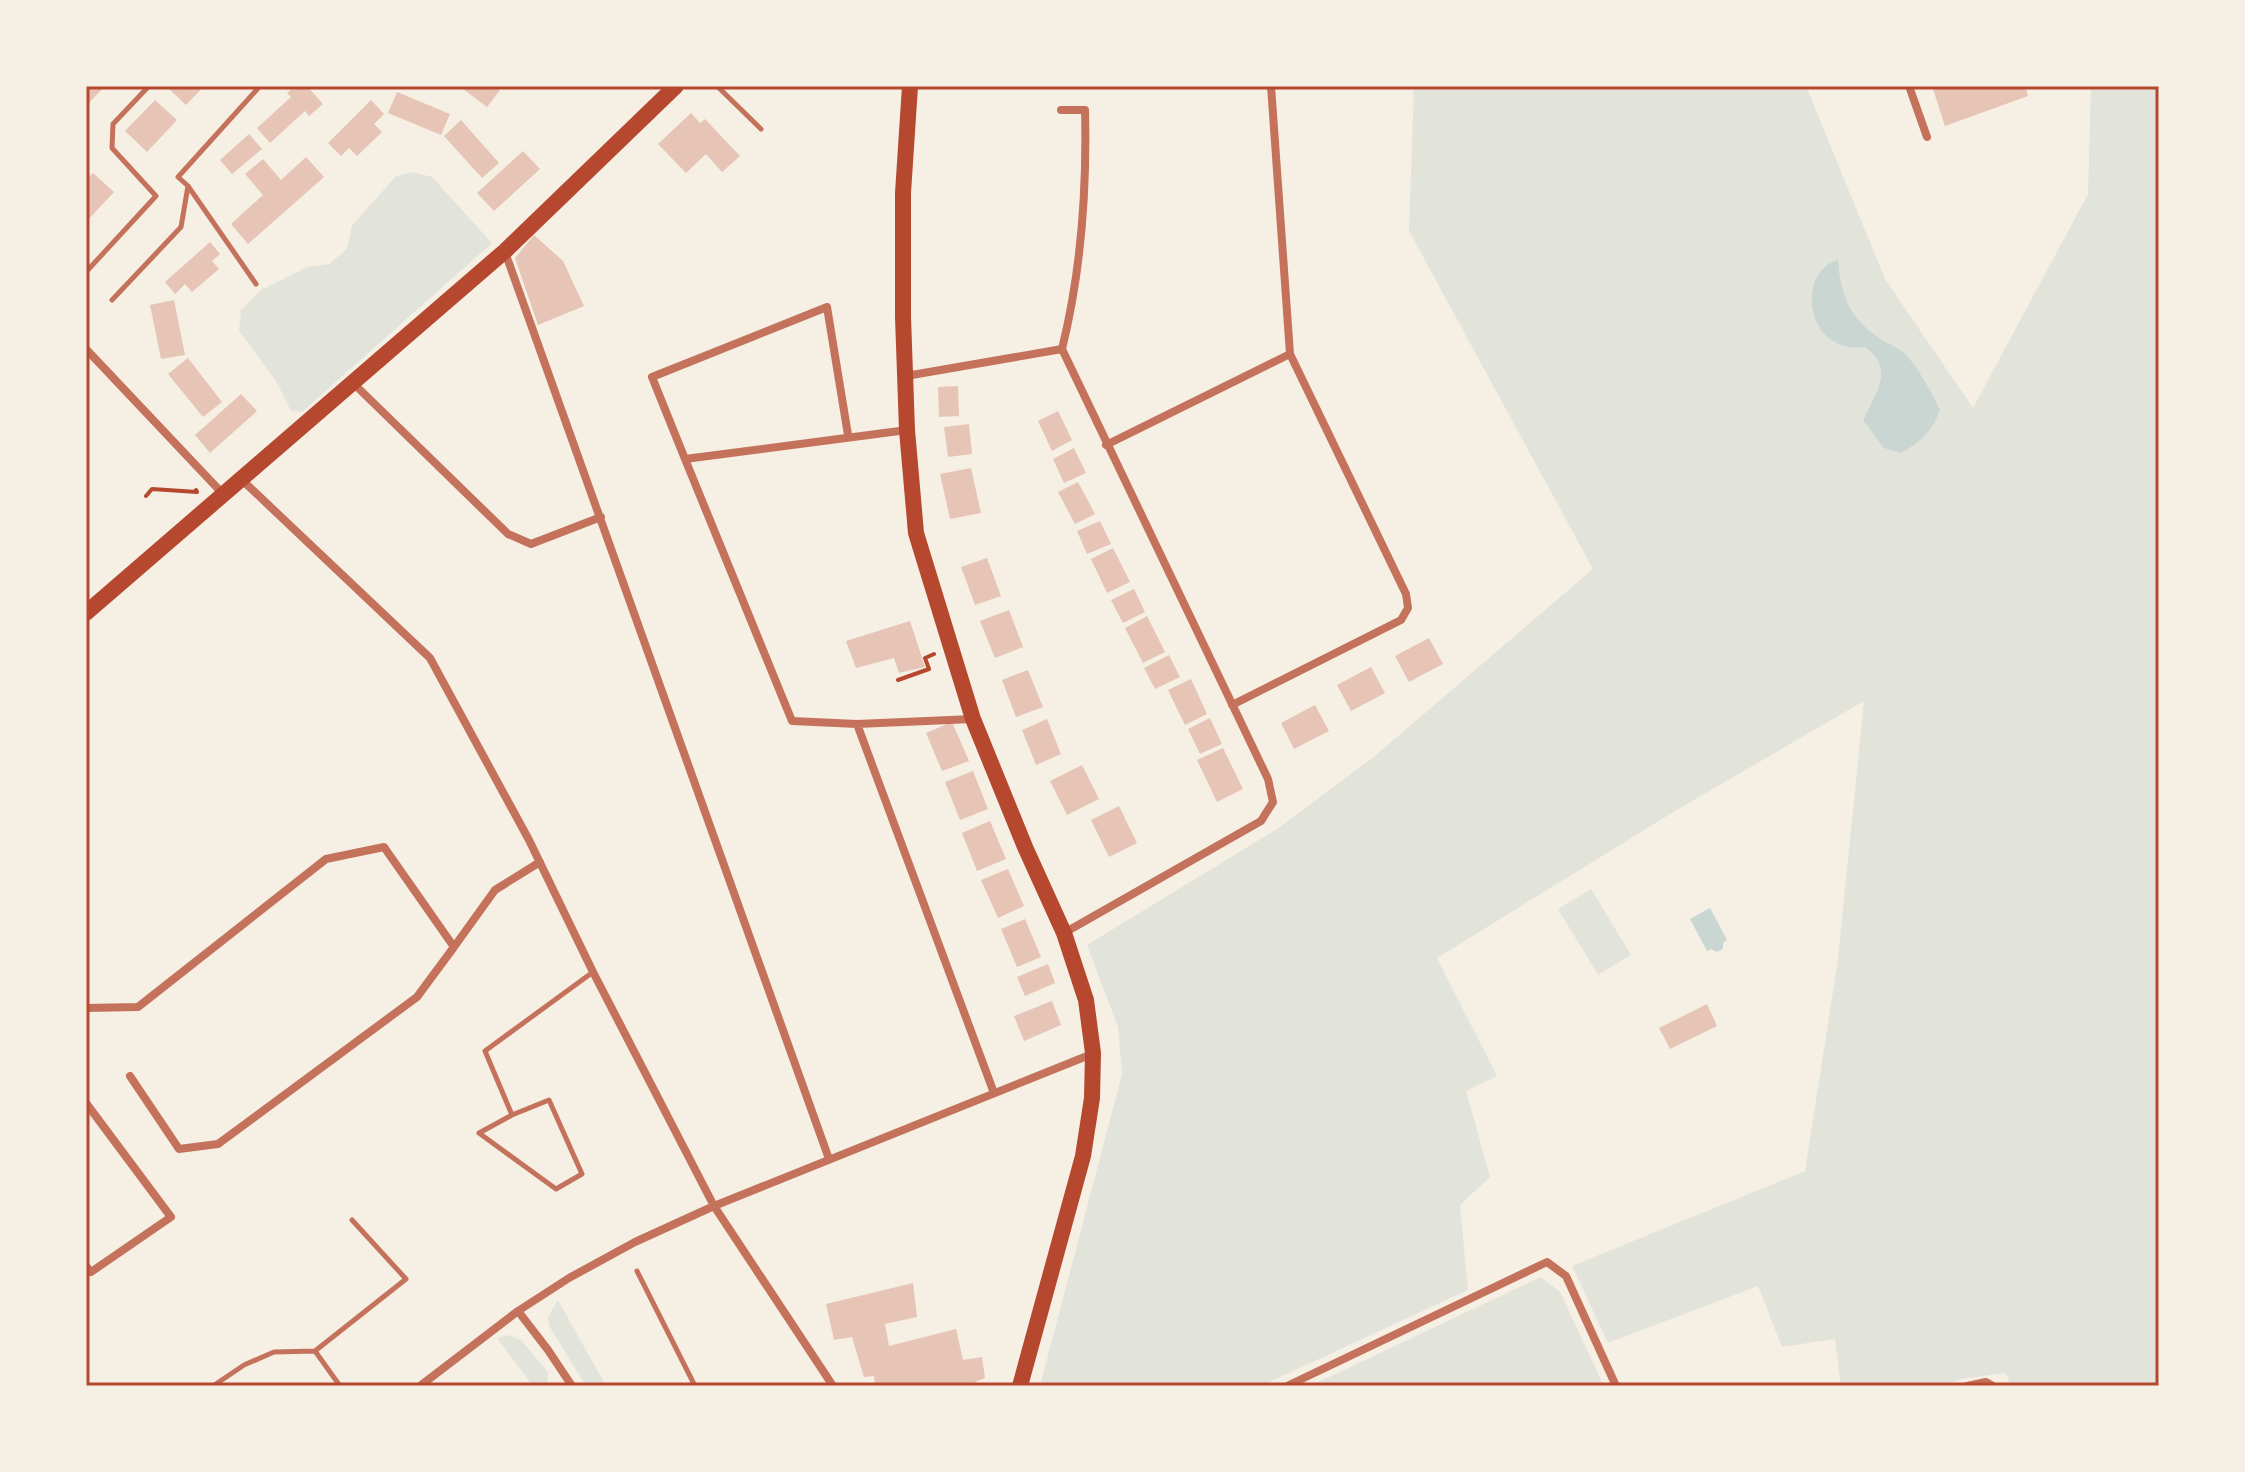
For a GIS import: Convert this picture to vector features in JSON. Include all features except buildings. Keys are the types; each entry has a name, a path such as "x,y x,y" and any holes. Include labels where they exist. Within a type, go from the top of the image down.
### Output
{"main road":[{"path":"86,613 505,251 676,86"},
{"path":"910,86 903,193 903,317 907,430 916,533 973,719 1064,933 1086,1000 1093,1053 1092,1098 1083,1156 1020,1386"}],"street":[{"path":"1232,705 1401,620 1408,608 1406,594 1290,354 1271,86"},
{"path":"1909,86 1927,137"},
{"path":"1061,110 1085,110 1086,176 1073,296 1062,349 1268,779 1273,802 1261,821 1064,933"},
{"path":"505,251 829,1159"},
{"path":"848,435 827,307 652,377 792,721 857,724 973,719"},
{"path":"86,349 223,494"},
{"path":"906,376 1062,349"},
{"path":"1106,445 1290,354"},
{"path":"352,382 508,534 531,544 601,517"},
{"path":"685,459 848,435 907,430"},
{"path":"241,479 430,658 482,750 714,1206 833,1386"},
{"path":"857,724 994,1093"},
{"path":"86,1008 138,1007 326,859 384,847 454,947"},
{"path":"130,1076 179,1149 218,1144 417,997 495,890 540,862"},
{"path":"420,1386 518,1311 569,1278 635,1242 714,1206 1093,1053"},
{"path":"86,1103 171,1217 91,1272 86,1266"},
{"path":"1287,1386 1547,1262 1566,1276 1616,1386"},
{"path":"518,1311 572,1386"},
{"path":"1967,1386 1986,1382 1993,1386"}],"lane":[{"path":"86,272 156,196 112,148 113,124 149,86"},
{"path":"256,284 188,186 178,177 260,86"},
{"path":"717,86 761,129"},
{"path":"112,300 181,227 188,186"},
{"path":"512,1115 485,1051 593,972"},
{"path":"549,1100 582,1174 556,1189 479,1133 512,1115 549,1100"},
{"path":"213,1386 244,1365 274,1352 315,1351 406,1279 352,1220"},
{"path":"637,1271 695,1386"},
{"path":"315,1351 340,1386"}],"path":[{"path":"146,496 152,489 187,492"},
{"path":"898,680 929,669 925,658 951,647"}],"shaded area":[{"path":"1414,86 1806,86 1885,279 1973,408 2088,194 2091,86 2159,86 2159,1386 2011,1386 2006,1373 1961,1379 1942,1386 1841,1386 1835,1339 1782,1347 1758,1286 1608,1343 1572,1266 1805,1171 1838,959 1864,701 1675,811 1437,958 1497,1076 1466,1091 1490,1177 1460,1205 1468,1290 1261,1386 1040,1386 1122,1074 1118,1027 1087,945 1280,827 1375,756 1593,569 1409,231"},
{"path":"413,172 432,177 492,243 302,412 291,411 276,381 239,331 241,310 261,290 307,267 329,264 347,249 352,226 396,176"},
{"path":"1838,260 1844,296 1854,315 1870,331 1908,357 1940,410 1925,436 1901,453 1884,448 1863,420 1880,382 1879,364 1874,355 1865,347 1845,346 1829,338 1819,326 1813,310 1812,294 1816,279 1825,267"},
{"path":"1591,889 1631,955 1598,975 1558,909"},
{"path":"1710,908 1727,940 1723,943 1723,949 1717,952 1707,951 1690,919"},
{"path":"1541,1277 1560,1292 1604,1386 1310,1386"},
{"path":"558,1300 606,1386 586,1386 549,1326 548,1317"},
{"path":"508,1335 521,1340 548,1372 547,1386 533,1386 497,1338"}]}
